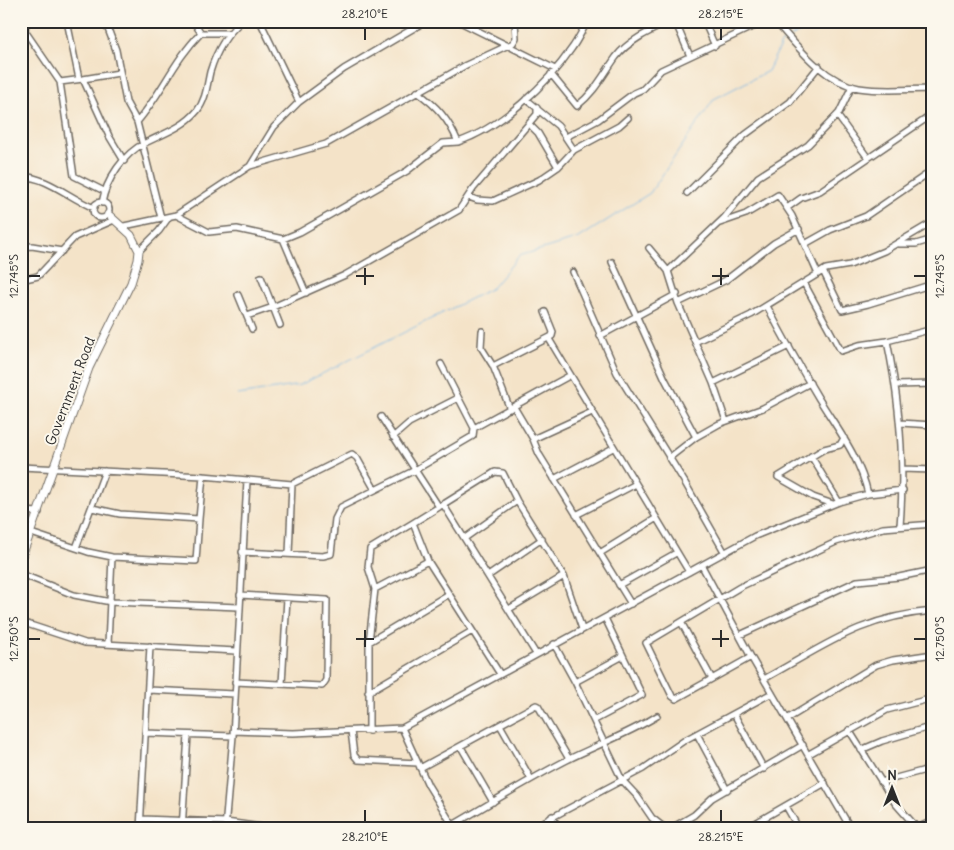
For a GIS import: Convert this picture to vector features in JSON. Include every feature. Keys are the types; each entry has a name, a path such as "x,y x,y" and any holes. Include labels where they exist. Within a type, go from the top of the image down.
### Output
{"street":[{"path":"26,21 23,32 60,82 74,176 104,190"},
{"path":"67,21 81,79 109,136 124,160"},
{"path":"105,21 116,50 126,102 137,122 161,218"},
{"path":"193,21 200,32"},
{"path":"102,202 104,190 124,160 143,144 175,128 196,112 202,104 214,60 230,33 242,21"},
{"path":"260,21 299,102"},
{"path":"250,166 274,127 299,102 344,69 426,21"},
{"path":"458,21 509,45 553,72 577,106 605,77 615,58 628,45 647,32 671,21"},
{"path":"124,226 176,215 250,166 326,144 418,92 509,45 515,40 515,21"},
{"path":"675,21 690,56"},
{"path":"704,21 715,46"},
{"path":"566,137 598,120 634,93 640,92 661,70 750,28 771,21"},
{"path":"775,21 819,66 832,76 852,86 876,89 933,89"},
{"path":"176,215 209,232 237,229 284,239 407,171 444,143 458,142 474,137 526,99 553,72 573,47 586,22"},
{"path":"137,122 158,95 179,57 200,32"},
{"path":"200,32 230,33"},
{"path":"687,193 745,135 790,102 819,66"},
{"path":"60,82 119,73"},
{"path":"668,271 718,223 758,177 804,149 837,115 847,99 852,86"},
{"path":"418,92 431,102 446,118 458,142"},
{"path":"526,99 558,126 574,150"},
{"path":"247,316 306,293 379,258 459,210 537,114 537,108"},
{"path":"787,208 801,198 820,191 933,114"},
{"path":"837,115 868,158"},
{"path":"469,197 477,200 493,201 540,180 558,167 574,150 619,126 628,118"},
{"path":"529,124 538,133 558,167"},
{"path":"805,244 830,230 866,216 933,170"},
{"path":"22,175 47,181 78,201 94,208"},
{"path":"718,223 746,214 776,195 787,208 842,310 933,284"},
{"path":"102,202 94,208 94,213 98,217 103,218 108,214"},
{"path":"102,202 108,207 108,214 124,226 131,235 139,251 159,231 168,217"},
{"path":"21,280 38,276 76,237 114,220"},
{"path":"695,342 767,306 821,273 833,267 855,263 898,244 933,222"},
{"path":"678,303 726,280 774,243 799,229"},
{"path":"284,239 306,293"},
{"path":"898,244 916,244 933,239"},
{"path":"21,247 32,246 62,251"},
{"path":"649,248 668,271 677,294 678,303 713,383 726,421"},
{"name":"Government Road","path":"22,556 89,368 130,282 139,251"},
{"path":"612,262 635,316 696,437"},
{"path":"573,272 616,373 725,553"},
{"path":"261,277 280,325"},
{"path":"804,283 841,351 859,345 887,341 933,329"},
{"path":"600,336 677,294"},
{"path":"238,295 252,329"},
{"path":"767,306 810,383 860,466 868,494"},
{"path":"493,366 548,339 554,333 545,312"},
{"path":"482,331 481,347 493,366 512,408 533,439 539,454 631,604"},
{"path":"548,339 634,485 689,572"},
{"path":"887,341 896,385 900,424 903,470 900,526"},
{"path":"713,383 789,346"},
{"path":"242,552 323,556 331,554 338,511 345,505 416,470 473,436 474,428 441,364"},
{"path":"474,428 569,376"},
{"path":"669,458 696,437 726,421 763,408 810,383"},
{"path":"896,385 933,384"},
{"path":"393,437 409,423 458,398"},
{"path":"533,439 592,412"},
{"path":"381,417 393,437 465,538 536,654"},
{"path":"900,424 933,424"},
{"path":"836,503 822,501 778,478 824,449 840,445 844,438"},
{"path":"554,479 613,448"},
{"path":"21,467 203,476 292,484 352,454 357,458 375,490"},
{"path":"811,456 836,503"},
{"path":"903,470 933,470"},
{"path":"76,548 105,471"},
{"path":"369,731 368,642 375,589 368,567 370,549 500,471 503,473 517,501 564,576 582,629"},
{"path":"31,533 76,548 112,557 196,561 203,476"},
{"path":"226,829 247,481"},
{"path":"289,554 292,484"},
{"path":"576,515 634,485"},
{"path":"145,733 188,735 293,733 402,728 755,536 836,503 868,494 903,490"},
{"path":"465,538 517,501"},
{"path":"92,508 120,514 199,519"},
{"path":"21,511 39,512"},
{"path":"600,553 655,519"},
{"path":"413,523 428,561 500,674"},
{"path":"751,657 711,677 676,699 672,696 646,643 757,578 836,542 883,528 933,524"},
{"path":"488,576 542,539"},
{"path":"619,585 676,553"},
{"path":"108,644 112,557"},
{"path":"375,589 428,561"},
{"path":"702,566 751,657 804,745 851,829"},
{"path":"740,635 857,581 899,577 933,570"},
{"path":"21,574 74,595 111,602 239,607"},
{"path":"509,609 564,576"},
{"path":"368,642 449,594"},
{"path":"235,682 322,686 326,680 328,603 324,599 240,595"},
{"path":"282,684 287,598"},
{"path":"764,679 856,628 894,616 933,611"},
{"path":"595,720 642,695 605,618"},
{"path":"21,622 72,640 108,644 236,651"},
{"path":"681,622 711,677"},
{"path":"368,692 472,631"},
{"path":"554,644 576,682 622,780 637,796 652,818 666,829"},
{"path":"140,829 150,646"},
{"path":"787,718 876,665 893,660 933,654"},
{"path":"576,682 623,656"},
{"path":"148,690 234,694"},
{"path":"530,829 622,780 697,734 772,693"},
{"path":"809,754 849,730 898,706 933,698"},
{"path":"351,731 354,755 358,760 419,766 461,747 537,705 569,759"},
{"path":"734,714 764,769"},
{"path":"402,728 437,802 454,827 531,779 569,759 605,744 656,716"},
{"path":"500,725 531,779"},
{"path":"861,750 882,741 933,726"},
{"path":"849,730 895,803 917,828 933,821"},
{"path":"697,734 727,790"},
{"path":"182,829 188,735"},
{"path":"670,829 727,790 804,745"},
{"path":"461,747 493,802"},
{"path":"881,782 933,768"},
{"path":"751,829 752,825 825,783"},
{"path":"786,806 799,829"},
{"path":"552,816 558,829"},
{"path":"141,819 226,822 277,829"}],"waterway":[{"path":"791,37 818,21"},
{"path":"238,395 300,385 492,288 519,256 579,238 650,193 714,99 768,71 781,44 788,39"}]}
